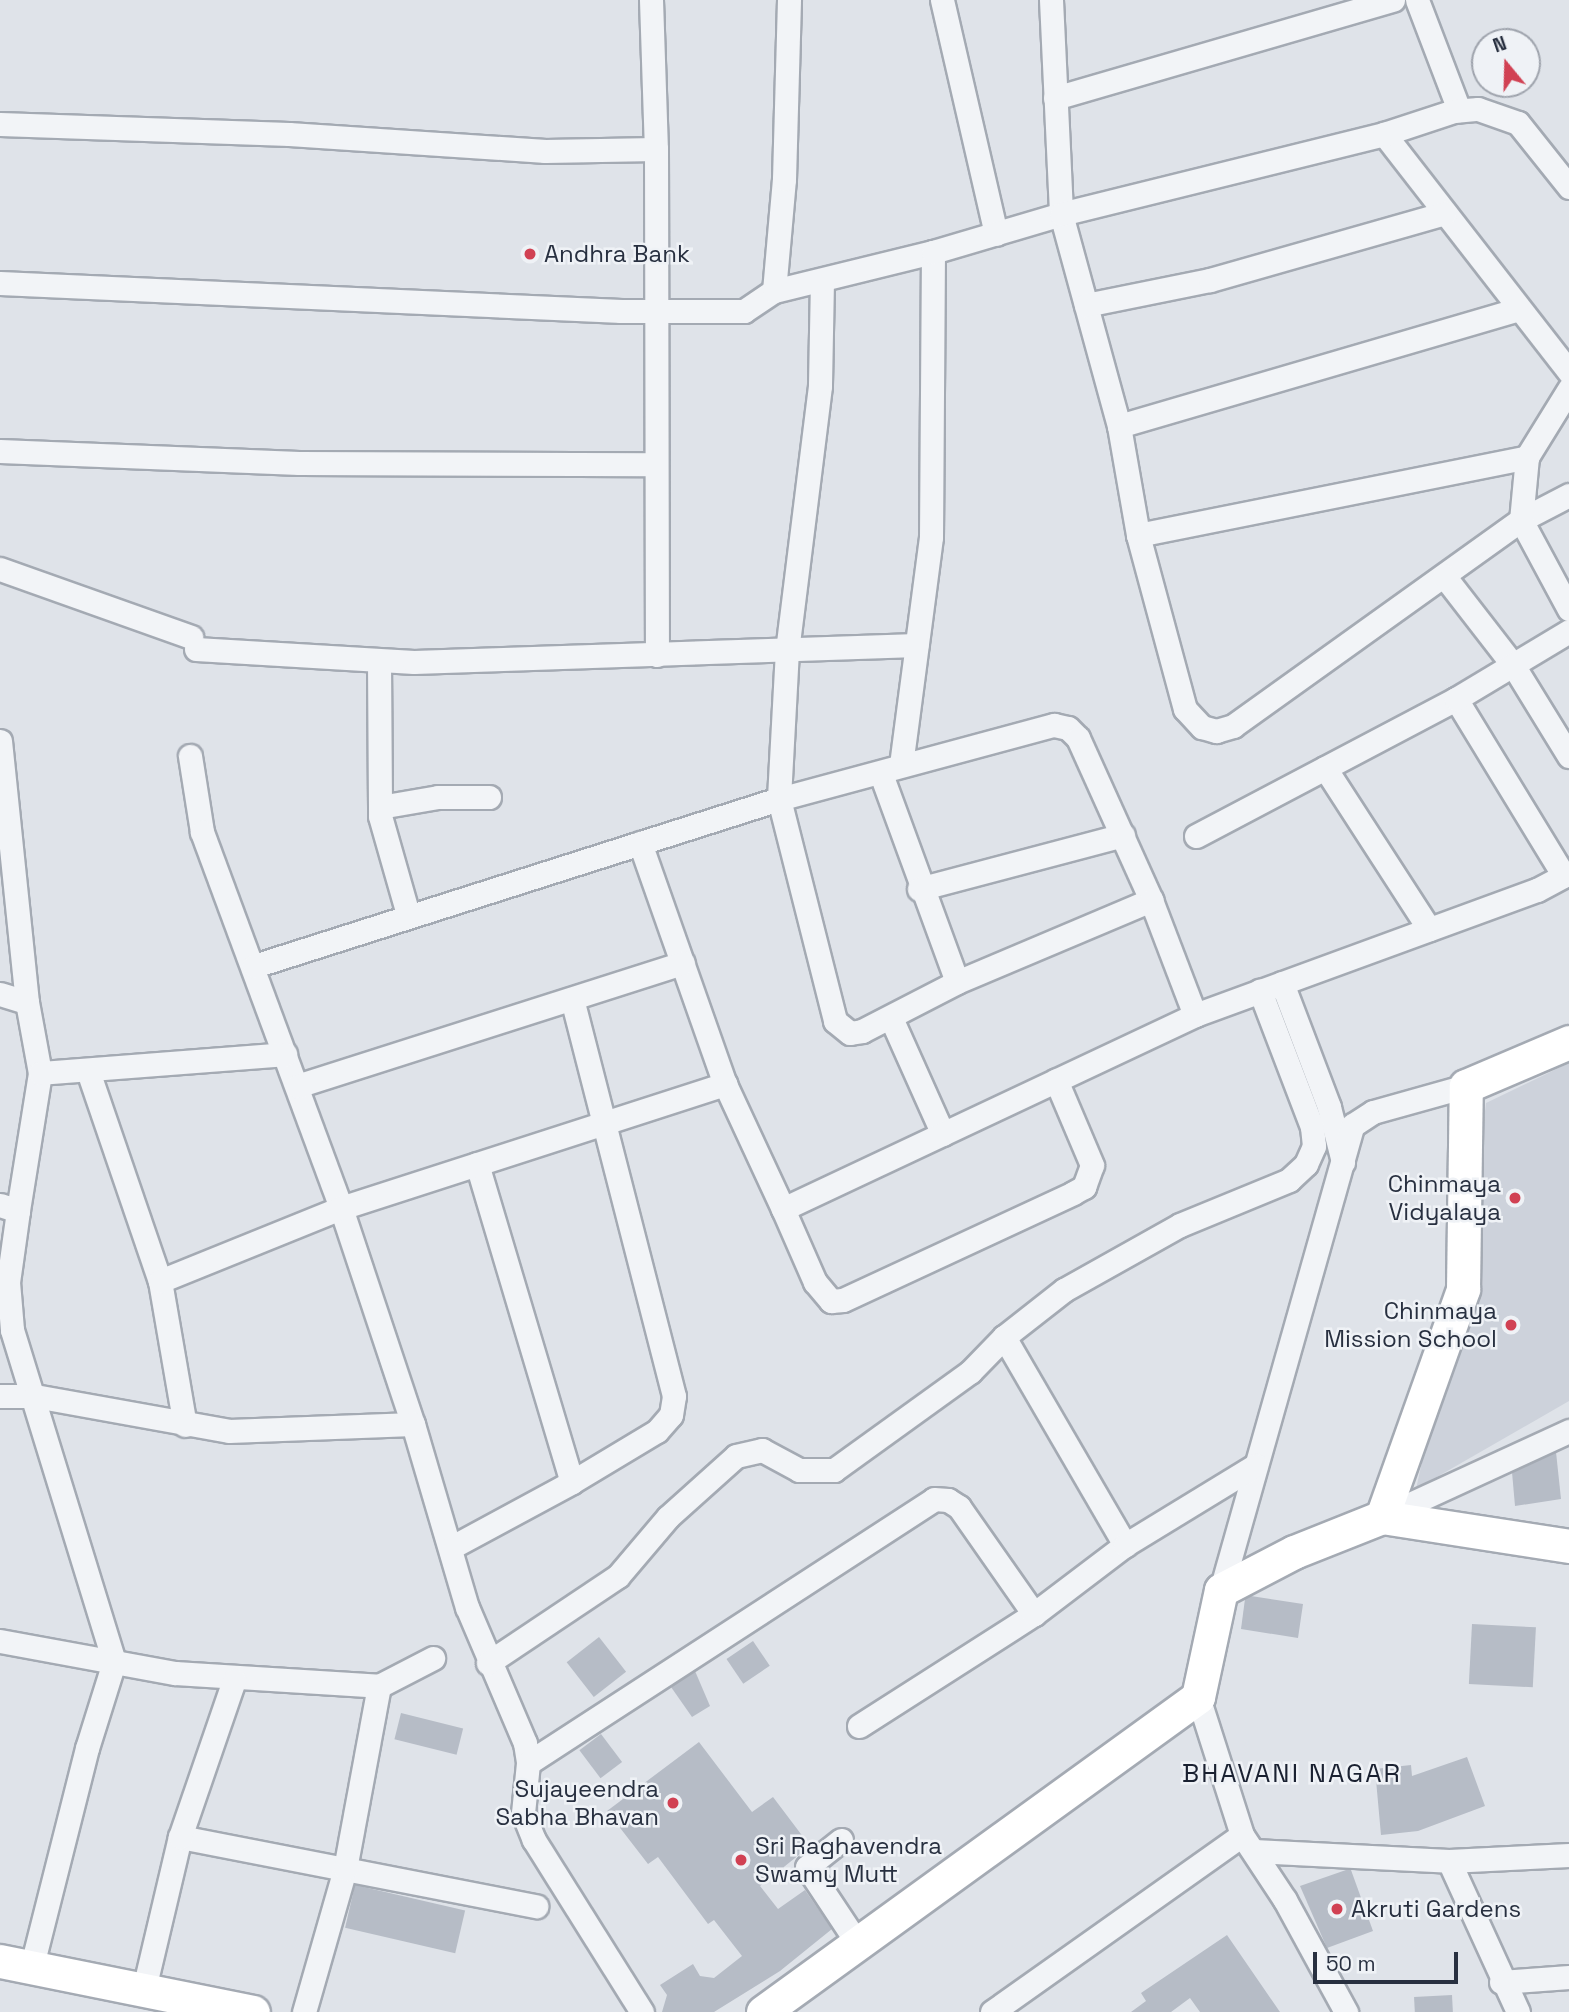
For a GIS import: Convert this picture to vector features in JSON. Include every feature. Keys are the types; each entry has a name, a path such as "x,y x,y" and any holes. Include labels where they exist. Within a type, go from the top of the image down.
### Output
{"street":[{"path":"651,0 656,149 654,464 657,655"},
{"path":"774,291 784,179 789,0"},
{"path":"942,0 1002,232"},
{"path":"1051,0 1056,216 1086,305 1119,426 1138,535 1185,709 1209,730 1241,721 1521,520 1569,495"},
{"path":"1055,98 1393,0"},
{"path":"1417,0 1459,110"},
{"path":"0,283 655,311 744,311 774,291 933,252 1056,216 1384,134 1459,110 1501,114 1518,123 1569,187"},
{"path":"0,124 289,134 545,151 656,149"},
{"path":"1384,134 1569,372"},
{"path":"1086,305 1210,280 1445,213"},
{"path":"933,252 930,537 917,645 891,770 919,889 957,982"},
{"path":"822,280 820,386 787,650 779,799 835,1021 850,1033 891,1018 957,982 1152,900"},
{"path":"1119,426 1518,309"},
{"path":"1569,389 1527,457 1521,520 1569,609"},
{"path":"0,451 299,463 654,464"},
{"path":"1138,535 1527,457"},
{"path":"0,569 194,643 379,662 917,645"},
{"path":"1444,576 1513,664 1569,756"},
{"path":"1196,836 1456,699 1569,631"},
{"path":"379,662 380,807 408,914"},
{"path":"783,1209 1195,1015 1429,929 1567,874 1456,699"},
{"path":"254,967 408,914 779,799 1054,725 1068,728 1078,738 1152,900 1195,1015"},
{"path":"0,741 3,808 27,1002 40,1073 9,1208 7,1307 114,1662 16,1963 161,1999 210,2009 253,2012"},
{"path":"190,756 202,832 341,1208 413,1424 488,1663 514,1713 528,1763 523,1813 534,1840 642,2012"},
{"path":"1325,768 1429,929"},
{"path":"380,807 438,797 489,797"},
{"path":"919,889 1123,835"},
{"path":"640,843 725,1084 815,1282 831,1301 843,1300 1084,1187 1092,1165 1056,1080"},
{"path":"297,1086 682,963"},
{"path":"1282,983 1328,1107 1343,1161"},
{"path":"488,1663 618,1576 668,1517 736,1456 762,1450 799,1470 834,1470 970,1372 1004,1337 1064,1290 1180,1226 1269,1192 1306,1164 1314,1146 1312,1127 1260,991"},
{"path":"0,994 27,1002"},
{"path":"452,1547 572,1482 657,1431 671,1415 674,1396 572,999"},
{"path":"891,1018 943,1134"},
{"path":"1346,2012 1248,1843 1198,1697 1221,1590 1353,1125 1362,1118 1466,1086 1569,1042"},
{"path":"40,1073 285,1054"},
{"path":"88,1071 160,1281 185,1425"},
{"path":"160,1281 341,1208 725,1084"},
{"path":"1382,1517 1463,1289 1466,1086"},
{"path":"477,1164 572,1482"},
{"path":"1004,1337 1125,1545"},
{"path":"0,1396 35,1396 185,1425 267,1431 413,1424"},
{"path":"1221,1590 1294,1552 1382,1517 1569,1431"},
{"path":"859,1726 1034,1614 1125,1545 1256,1465"},
{"path":"528,1763 934,1499 948,1500 960,1507 1034,1614"},
{"path":"1382,1517 1569,1546"},
{"path":"0,1641 234,1680 379,1686 433,1658"},
{"path":"161,1999 180,1838 234,1680"},
{"path":"304,2012 345,1869 379,1686"},
{"path":"763,2012 1198,1697"},
{"path":"180,1838 536,1906"},
{"path":"841,1840 807,1867 858,1944"},
{"path":"992,2012 1248,1843 1449,1861 1569,1855"},
{"path":"1449,1861 1501,1982 1518,2012"},
{"path":"1501,1982 1569,1977"}],"shaded area":[{"name":"Chinmaya Mission School","path":"1569,1063 1569,1401 1416,1489 1469,1249 1486,1103"}],"building":[{"path":"1556,1452 1561,1499 1515,1506 1512,1472"},
{"path":"1251,1596 1303,1604 1298,1638 1241,1629 1245,1599"},
{"path":"1472,1624 1536,1627 1533,1687 1469,1684"},
{"path":"599,1637 626,1672 594,1697 567,1662"},
{"path":"753,1641 770,1666 743,1684 726,1659"},
{"path":"695,1671 710,1706 692,1717 671,1687"},
{"path":"401,1713 463,1728 457,1755 394,1739"},
{"path":"601,1734 622,1762 601,1778 579,1750"},
{"path":"699,1742 752,1812 773,1797 810,1846 760,1886 778,1909 805,1890 832,1929 780,1971 714,2012 662,2012 667,1995 660,1985 693,1964 700,1976 714,1978 742,1956 714,1920 708,1924 658,1857 648,1864 607,1811"},
{"path":"1467,1757 1485,1806 1418,1831 1381,1835 1375,1769 1411,1765 1412,1776"},
{"name":"Akruti Gardens","path":"1351,1870 1373,1931 1327,1948 1300,1886"},
{"path":"355,1885 465,1910 455,1953 345,1928"},
{"path":"1227,1935 1280,2012 1200,2012 1190,1998 1171,2012 1131,2012 1146,2001 1141,1993"},
{"path":"1452,1995 1453,2012 1415,2012 1414,1997"}],"place":[{"name":"Andhra Bank","path":"530,254"},
{"name":"Chinmaya Vidyalaya","path":"1515,1198"},
{"name":"Chinmaya Mission School","path":"1511,1325"},
{"name":"Sujayeendra Sabha Bhavan","path":"673,1803"},
{"name":"Sri Raghavendra Swamy Mutt","path":"741,1860"},
{"name":"Akruti Gardens","path":"1337,1909"}],"district":[{"name":"BHAVANI NAGAR","path":"1292,1774"}]}
